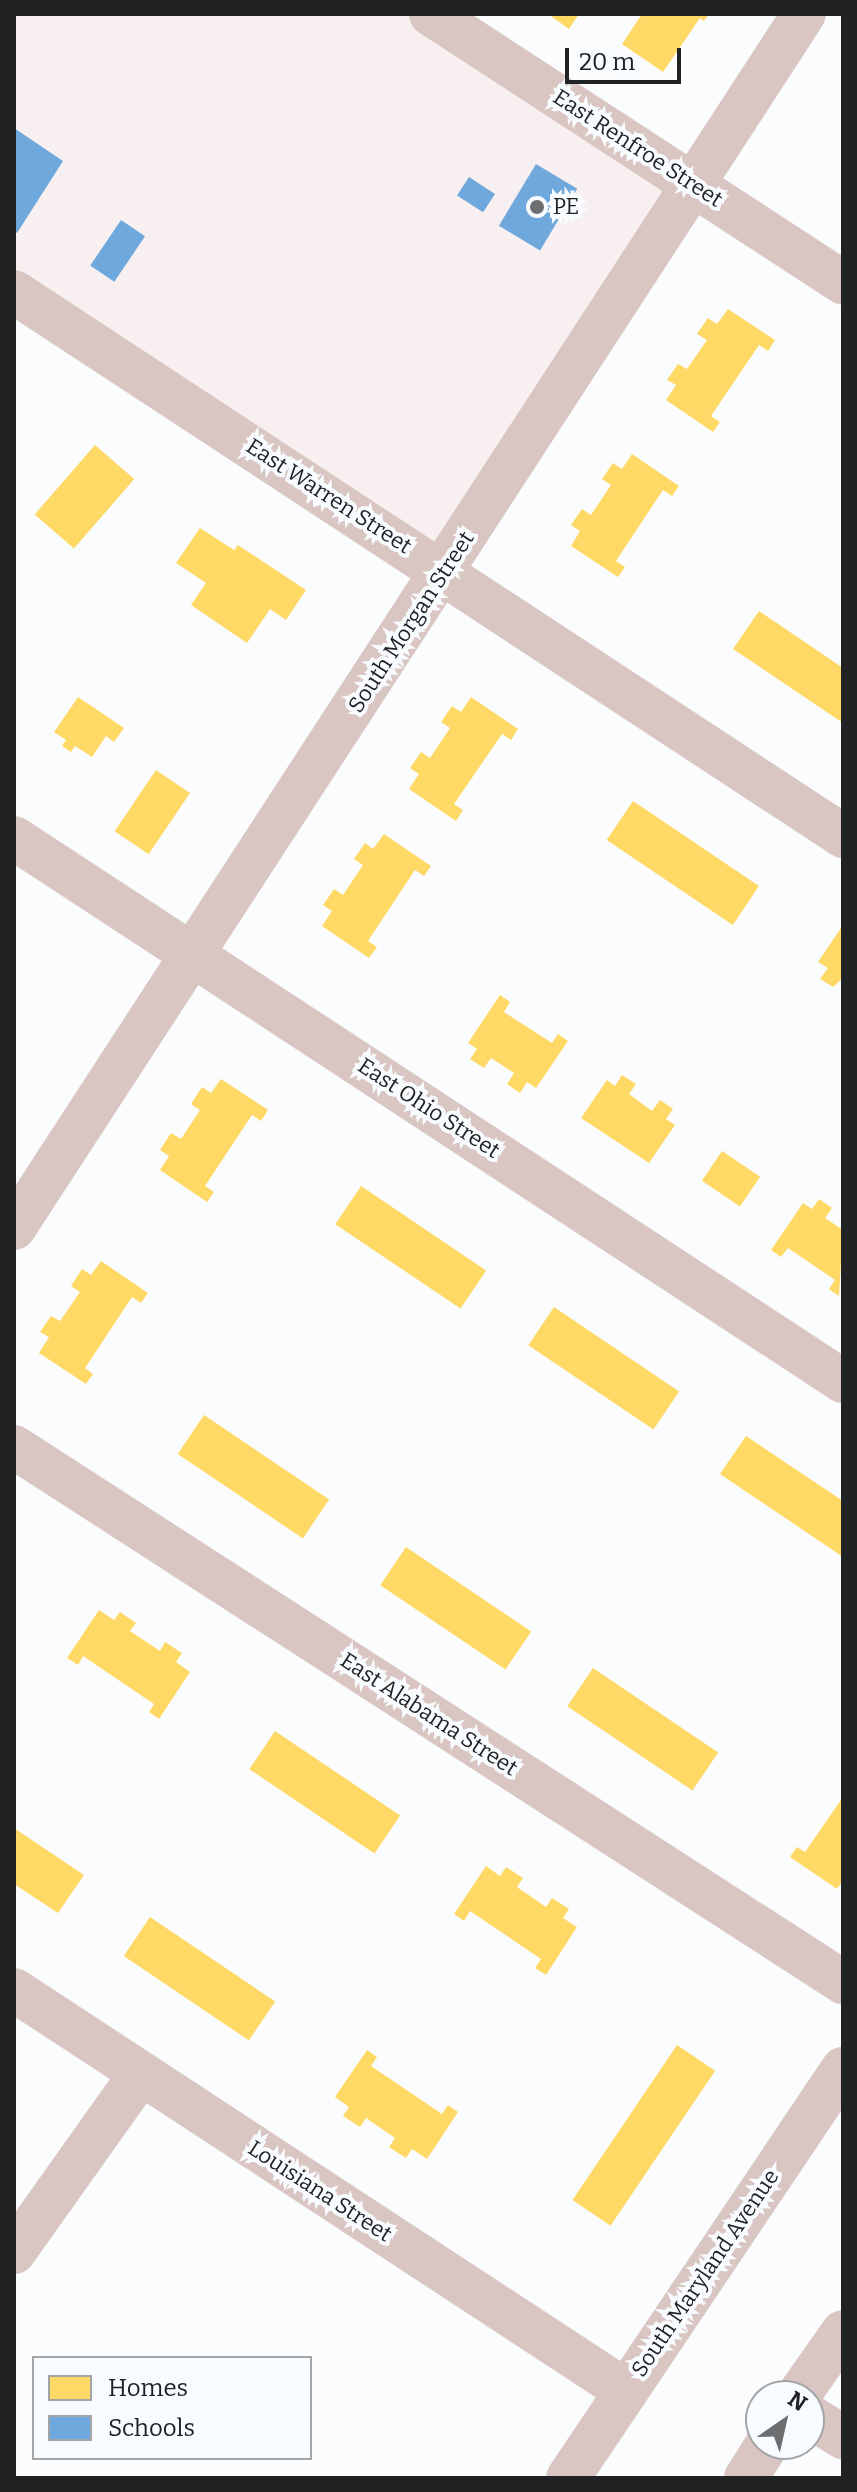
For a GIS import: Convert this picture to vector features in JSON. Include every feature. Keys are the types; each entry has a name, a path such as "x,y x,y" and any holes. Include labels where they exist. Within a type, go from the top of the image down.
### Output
{"street":[{"name":"East Renfroe Street","path":"431,14 843,283"},
{"name":"South Morgan Street","path":"14,1228 696,186 804,14"},
{"name":"East Warren Street","path":"14,292 445,571 843,836"},
{"name":"East Ohio Street","path":"14,838 193,952 843,1381"},
{"name":"East Alabama Street","path":"14,1447 843,1982"},
{"name":"Louisiana Street","path":"14,1990 626,2391"},
{"name":"South Maryland Avenue","path":"568,2478 843,2069"},
{"path":"14,2252 141,2073"},
{"path":"809,2380 843,2332"},
{"path":"825,2426 843,2437"},
{"path":"746,2478 757,2460"}],"shaded area":[{"path":"14,14 432,14 696,186 445,571 14,292"}],"building: Homes":[{"path":"548,14 579,14 569,29"},
{"path":"642,14 709,14 704,21 700,18 663,72 622,44"},
{"path":"728,309 775,340 768,351 759,345 711,416 720,422 713,432 666,400 676,385 667,380 678,364 687,369 707,340 697,334 708,318 717,324"},
{"path":"95,445 134,479 74,549 35,514"},
{"path":"632,454 679,486 672,496 663,490 616,561 625,567 618,577 571,546 580,531 571,525 582,509 591,515 611,485 602,479 613,463 622,469"},
{"path":"200,528 234,550 238,545 306,590 286,620 270,609 247,643 191,605 206,583 176,563"},
{"path":"759,611 843,668 843,723 733,649"},
{"path":"78,697 124,728 114,742 106,736 92,757 75,746 71,752 62,746 66,740 54,732"},
{"path":"471,697 518,729 511,740 502,734 454,804 463,810 456,821 409,789 419,774 410,768 421,752 430,758 450,728 441,722 452,706 461,712"},
{"path":"156,770 190,793 149,854 115,831"},
{"path":"633,801 759,886 733,925 607,840"},
{"path":"384,834 431,866 424,876 415,870 368,941 377,947 369,958 322,926 332,911 323,905 334,889 343,895 363,865 354,859 365,843 373,849"},
{"path":"843,925 843,978 833,987 820,979 828,968 818,962"},
{"path":"500,995 510,1002 504,1012 552,1043 558,1034 568,1041 536,1088 527,1082 520,1093 507,1084 514,1073 491,1058 484,1068 470,1059 477,1049 468,1043"},
{"path":"622,1075 636,1084 629,1094 652,1111 660,1100 673,1109 666,1119 675,1125 649,1163 581,1118 607,1080 615,1086"},
{"path":"221,1079 268,1110 261,1121 252,1115 205,1186 214,1192 207,1202 160,1170 169,1156 160,1150 171,1133 181,1139 200,1110 191,1104 202,1087 211,1093"},
{"path":"722,1151 760,1177 740,1207 702,1181"},
{"path":"361,1186 486,1270 460,1309 335,1224"},
{"path":"819,1199 832,1208 825,1218 843,1230 839,1296 829,1289 835,1280 788,1248 781,1257 771,1250 803,1203 812,1209"},
{"path":"101,1261 148,1293 141,1303 132,1297 85,1368 93,1374 86,1384 39,1353 49,1337 40,1332 51,1316 60,1321 80,1292 71,1286 82,1269 91,1275"},
{"path":"554,1307 679,1391 653,1430 528,1345"},
{"path":"204,1415 329,1499 303,1538 178,1454"},
{"path":"746,1436 843,1501 843,1557 720,1474"},
{"path":"406,1547 531,1631 505,1670 380,1585"},
{"path":"99,1610 114,1620 120,1612 136,1623 130,1631 160,1651 165,1642 182,1653 176,1662 190,1672 159,1719 149,1712 154,1704 83,1656 78,1665 67,1658"},
{"path":"593,1668 718,1752 692,1791 567,1706"},
{"path":"275,1731 400,1815 374,1854 249,1769"},
{"path":"843,1797 843,1880 837,1889 790,1857 797,1847 805,1852"},
{"path":"14,1828 84,1875 58,1913 14,1884"},
{"path":"486,1866 500,1876 506,1867 523,1878 517,1887 546,1907 552,1898 569,1909 563,1918 577,1927 546,1975 535,1968 541,1959 470,1911 464,1921 454,1914"},
{"path":"150,1917 275,2001 249,2040 124,1956"},
{"path":"677,2045 715,2071 611,2226 572,2200"},
{"path":"367,2050 377,2057 371,2066 442,2114 448,2105 458,2112 427,2159 412,2149 406,2158 389,2147 395,2138 366,2118 360,2127 343,2116 349,2107 335,2097"}],"building: Schools":[{"path":"14,128 63,161 17,233 14,231"},
{"name":"PE","path":"536,164 577,189 540,250 499,226"},
{"path":"469,177 495,194 483,212 457,195"},
{"path":"121,220 145,236 114,282 90,266"}],"place":[{"name":"PE","path":"537,207"}]}
